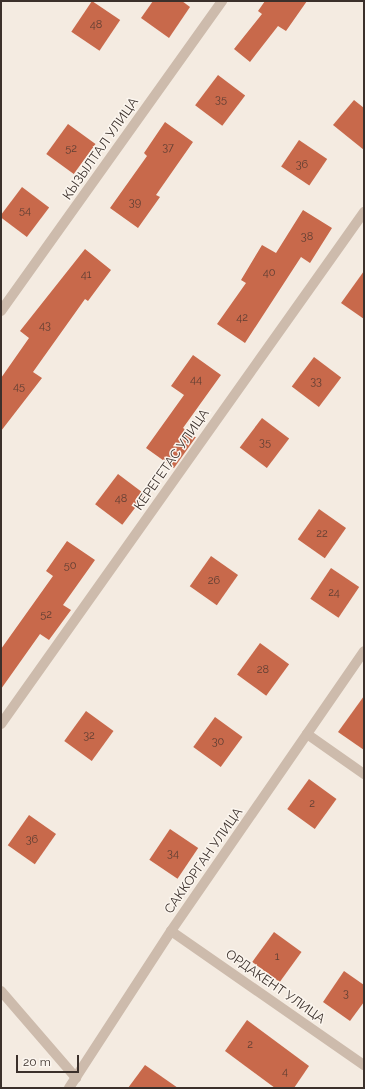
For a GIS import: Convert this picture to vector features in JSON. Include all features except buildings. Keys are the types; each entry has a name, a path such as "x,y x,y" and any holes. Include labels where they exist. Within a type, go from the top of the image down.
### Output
{"street":[{"name":"КЫЗЫЛТАЛ УЛИЦА","path":"1,311 222,1"},
{"name":"КЕРЕГЕТАС УЛИЦА","path":"1,724 364,212"},
{"name":"САККОРГАН УЛИЦА","path":"69,1088 171,931 364,652"},
{"path":"307,734 364,774"},
{"name":"ОРДАКЕНТ УЛИЦА","path":"171,931 364,1065"},
{"path":"1,991 76,1078"}]}
